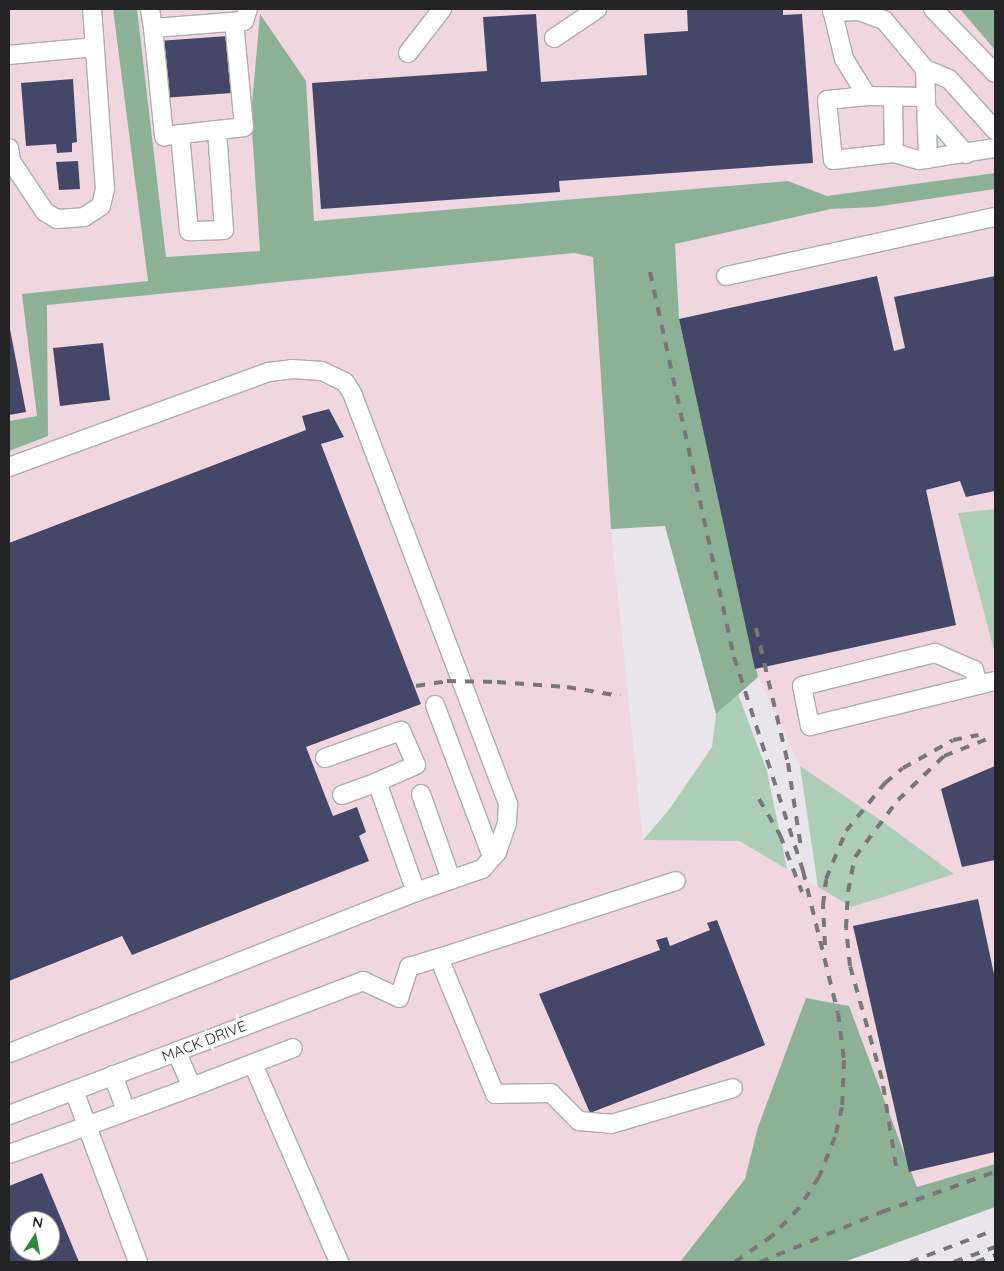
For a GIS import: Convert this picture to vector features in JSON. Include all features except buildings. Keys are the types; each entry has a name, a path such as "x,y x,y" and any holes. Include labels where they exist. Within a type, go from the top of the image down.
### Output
{"street":[{"path":"9,148 11,161 45,212 57,219 84,217 100,206 105,189 92,9"},
{"path":"150,9 164,136 244,127 234,22"},
{"path":"153,28 244,21 248,9"},
{"path":"408,53 442,9"},
{"path":"554,38 598,9"},
{"path":"932,9 995,73"},
{"path":"867,96 844,59 832,10 859,11 884,20 925,69 949,79 995,130"},
{"path":"9,55 95,47"},
{"path":"925,69 928,159"},
{"path":"966,154 926,103 893,97 867,96 827,100 833,160 894,154 919,160 966,154 995,148"},
{"path":"893,97 894,154"},
{"path":"180,134 189,232 224,230 217,130"},
{"path":"726,276 995,217"},
{"path":"9,467 269,372 292,369 322,371 345,382 352,393 508,804 507,823 492,857 482,869 416,892 9,1053"},
{"path":"935,652 974,670 987,683 810,726 802,686 935,652"},
{"path":"434,705 492,857"},
{"path":"325,758 401,731 416,765 342,795"},
{"path":"377,782 416,892"},
{"path":"422,794 451,879"},
{"path":"676,881 439,958 495,1094 551,1093 579,1122 611,1124 733,1088"},
{"name":"MACK DRIVE","path":"9,1114 363,981 399,998 409,967 439,958"},
{"path":"9,1154 293,1048"},
{"path":"176,1051 192,1087"},
{"path":"253,1064 339,1262"},
{"path":"113,1075 126,1111"},
{"path":"74,1090 138,1262"}],"shaded area":[{"path":"9,9 113,9 148,282 23,294 37,416 9,421"},
{"path":"137,9 960,9 995,50 995,173 827,196 788,181 314,221 306,81 260,14 251,115 260,252 165,257"},
{"path":"995,189 995,509 959,513 995,654 995,1164 917,1187 849,1006 806,998 758,1127 745,1179 680,1262 9,1262 9,451 48,435 46,305 574,253 593,257 611,529 643,840 739,841 852,907 954,874 800,766 758,677 679,319 675,244 831,209 875,207"}],"green space":[{"path":"113,9 137,9 166,257 260,251 251,115 260,14 306,81 314,221 788,181 827,196 995,173 995,189 875,207 831,209 675,244 679,319 758,677 716,714 665,526 611,529 593,257 574,253 47,305 48,436 9,451 9,421 37,416 22,294 148,281"},
{"path":"960,9 995,9 995,50"},
{"path":"995,509 995,654 958,513"},
{"path":"738,694 767,771 787,869 739,841 643,840 668,811 712,747 716,714"},
{"path":"800,766 883,822 954,874 852,907 818,887"},
{"path":"806,998 849,1006 917,1187 995,1164 995,1207 844,1262 680,1262 745,1179 758,1127"}],"railway":[{"path":"650,272 734,657 803,871 838,1013 844,1060 842,1107 835,1137 819,1177 799,1208 772,1236 735,1262"},
{"path":"756,628 788,763 801,848"},
{"path":"416,686 447,681 497,682 567,687 620,696"},
{"path":"825,945 823,905 826,879 846,831 885,783 903,768 953,740 979,735"},
{"path":"896,1166 882,1079 850,966 846,928 848,892 855,857 898,800 944,756 995,736"},
{"path":"759,799 780,835 802,892"},
{"path":"760,1262 882,1212 995,1172"},
{"path":"910,1262 995,1230"},
{"path":"954,1262 995,1247"},
{"path":"976,1262 995,1255"}]}
